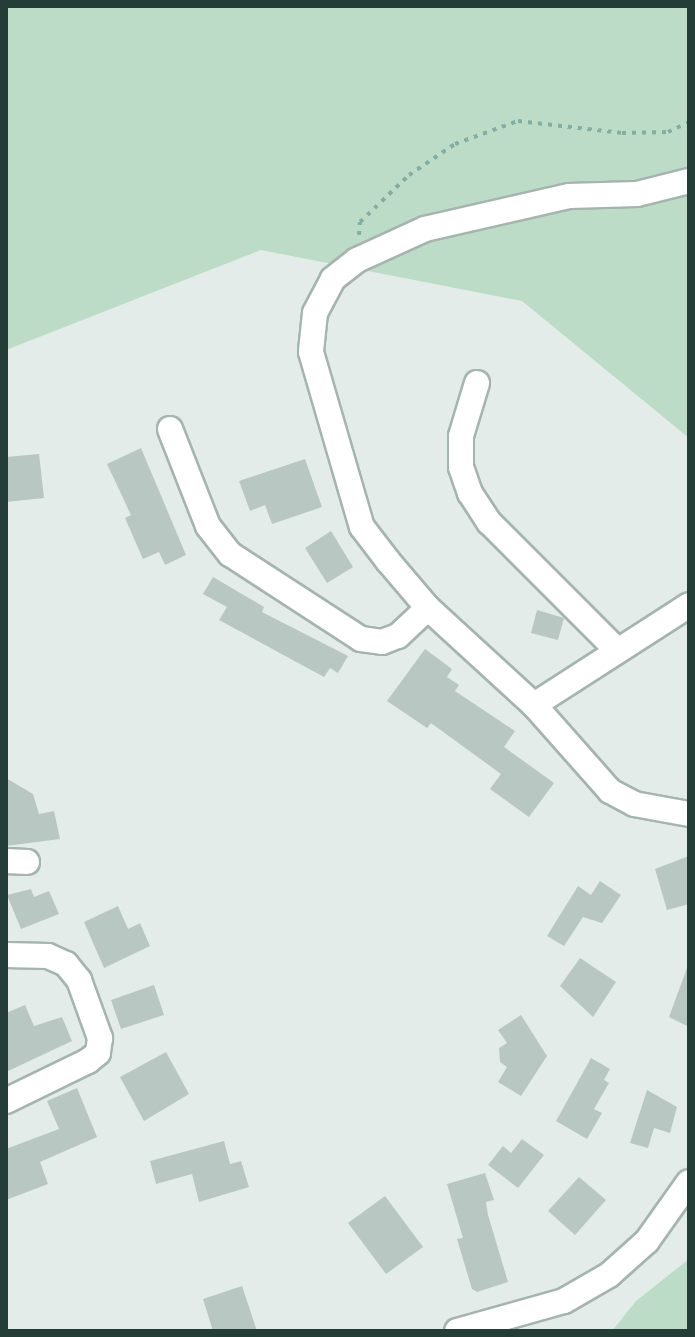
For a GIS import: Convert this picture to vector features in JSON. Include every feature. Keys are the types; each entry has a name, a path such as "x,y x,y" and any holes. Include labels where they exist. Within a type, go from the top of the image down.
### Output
{"street":[{"path":"689,181 637,194 569,196 504,208 425,229 357,260 321,295 311,352 362,527 428,608 534,705 610,791 634,804 689,814"},
{"path":"477,383 461,436 461,467 470,493 489,522 618,651"},
{"path":"170,429 208,526 230,554 361,639 382,642 398,636 428,608"},
{"path":"534,705 689,605"},
{"path":"6,955 48,956 66,964 79,980 100,1038 98,1053 88,1061 6,1101"},
{"path":"457,1331 564,1301 609,1275 647,1241 689,1182"}],"path":[{"path":"357,260 360,222 367,213 382,196 455,144 518,121 622,133 668,132 689,122"}],"green space":[{"path":"6,6 689,6 689,438 522,301 261,250 6,350"},
{"path":"689,1259 689,1331 612,1331 636,1301"}],"building":[{"path":"141,448 186,555 165,565 159,552 143,559 125,518 131,515 107,464"},
{"path":"39,454 44,498 6,502 6,457"},
{"path":"305,459 322,507 272,524 265,505 250,511 239,481"},
{"path":"331,531 353,567 327,583 305,548"},
{"path":"213,577 264,607 262,612 348,656 338,673 330,668 324,677 219,620 227,607 203,594"},
{"path":"537,610 564,618 558,640 531,633"},
{"path":"425,649 452,669 447,677 459,685 455,691 515,731 504,747 554,783 529,817 490,789 501,774 431,723 427,728 387,701"},
{"path":"6,778 33,794 39,814 54,811 60,839 6,846"},
{"path":"689,856 689,904 667,910 655,869"},
{"path":"600,881 621,895 602,923 583,917 564,946 547,936 578,886 591,895"},
{"path":"31,889 34,897 49,891 59,914 21,929 7,895"},
{"path":"118,906 128,929 140,923 150,946 104,968 84,922"},
{"path":"580,958 616,982 593,1017 560,986"},
{"path":"689,969 689,1027 669,1017"},
{"path":"154,985 164,1015 121,1029 111,1000"},
{"path":"25,1005 34,1026 62,1017 72,1041 6,1072 6,1013"},
{"path":"521,1015 547,1056 521,1096 498,1082 507,1067 500,1062 499,1048 507,1043 498,1030"},
{"path":"166,1052 189,1094 144,1121 120,1077"},
{"path":"591,1058 610,1069 604,1080 609,1083 594,1109 602,1113 587,1139 556,1121"},
{"path":"77,1088 97,1137 40,1162 48,1184 6,1200 6,1149 59,1129 47,1101"},
{"path":"647,1090 677,1107 670,1133 654,1128 648,1148 630,1143"},
{"path":"522,1139 544,1155 518,1188 488,1165 503,1146 511,1153"},
{"path":"224,1141 230,1164 241,1161 249,1187 199,1202 192,1174 156,1184 150,1161"},
{"path":"485,1173 494,1200 486,1202 488,1215 508,1282 477,1292 472,1289 457,1239 463,1238 447,1184"},
{"path":"579,1177 606,1200 575,1235 548,1211"},
{"path":"385,1196 423,1247 386,1274 348,1223"},
{"path":"242,1286 257,1331 213,1331 203,1299"}]}
